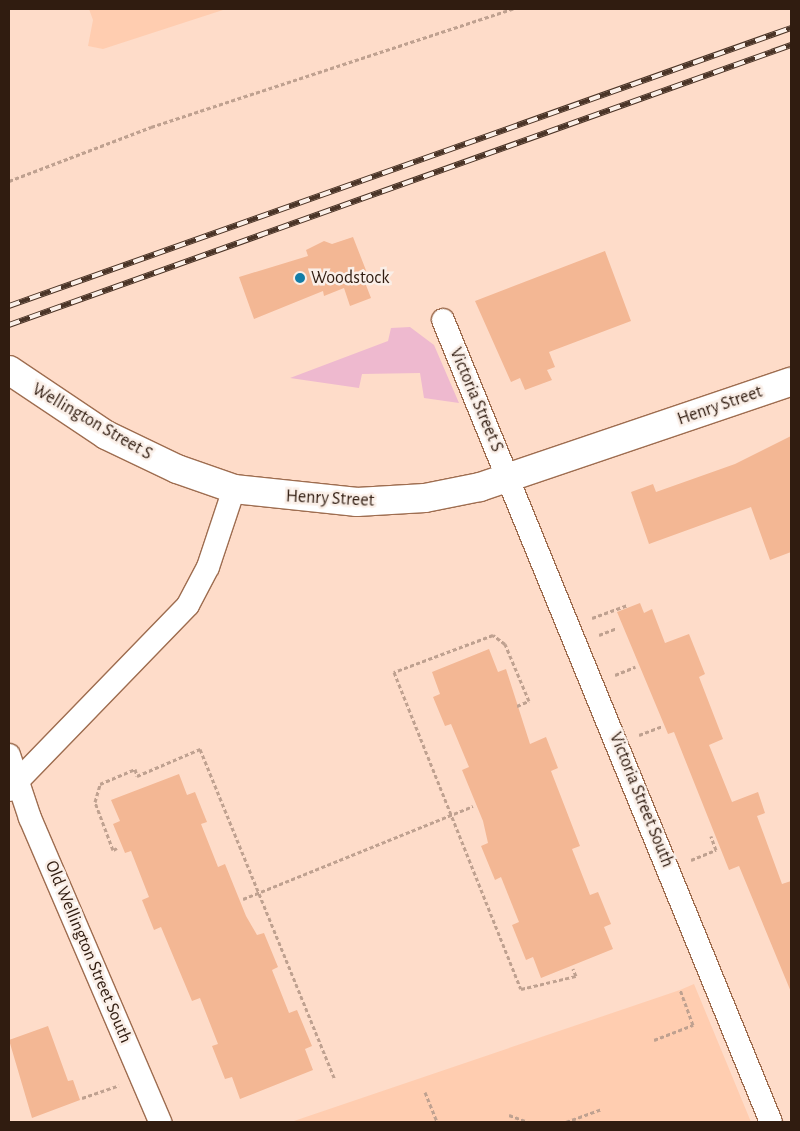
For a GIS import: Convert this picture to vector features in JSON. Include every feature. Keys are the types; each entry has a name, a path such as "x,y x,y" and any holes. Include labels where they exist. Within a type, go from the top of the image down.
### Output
{"main road":[{"name":"Wellington Street S","path":"9,370 77,418 140,453 234,489"},
{"name":"Henry Street","path":"234,489 327,501 376,502 443,495 510,478 791,382"}],"street":[{"name":"Victoria Street S","path":"444,320 510,478"},
{"name":"Victoria Street South","path":"510,478 771,1122"},
{"path":"14,786 188,605 208,567 234,489"},
{"name":"Old Wellington Street South","path":"9,755 14,786 30,818 160,1122"}],"path":[{"path":"9,181 151,127 513,9"},
{"path":"592,618 628,605"},
{"path":"597,636 617,628"},
{"path":"517,706 529,700 505,644 493,635 394,672 521,988 576,976 573,969"},
{"path":"609,678 635,667"},
{"path":"633,737 662,726"},
{"path":"117,848 113,850 95,802 100,784 135,769 137,776 200,750 335,1080"},
{"path":"243,899 473,806"},
{"path":"683,863 716,850 710,836"},
{"path":"654,1040 693,1025 680,990"},
{"path":"82,1098 122,1084"},
{"path":"425,1092 437,1122"},
{"path":"566,1122 601,1109"},
{"path":"509,1115 528,1122"}],"shaded area":[{"path":"89,9 226,9 103,49 88,46 93,20"},
{"path":"410,327 434,345 459,403 424,398 420,373 362,374 359,388 290,378 388,341 391,328"},
{"path":"694,984 751,1122 291,1122 680,990"}],"building":[{"path":"353,237 369,278 364,280 371,298 350,306 344,288 324,296 323,291 254,319 239,277 308,256 306,250 324,241 332,244"},
{"path":"605,251 631,321 549,352 555,367 547,370 552,380 525,390 520,378 511,382 475,301"},
{"path":"791,436 791,552 770,560 751,507 649,544 631,492 653,484 656,492 735,464"},
{"path":"640,603 644,613 652,609 665,643 689,634 705,674 699,677 723,739 709,745 732,802 758,792 765,813 757,816 782,884 791,881 791,992 739,866 729,870 674,732 668,734 617,612"},
{"path":"489,649 498,672 506,669 530,744 546,737 558,768 551,771 580,846 572,849 590,895 598,892 611,924 604,927 613,949 541,978 533,957 526,960 512,925 519,922 501,877 495,880 481,846 488,843 483,821 462,770 469,767 451,724 445,726 433,697 440,694 432,672"},
{"path":"179,774 187,795 195,792 207,822 201,824 218,867 225,864 246,916 257,935 264,933 278,967 272,970 289,1013 297,1010 312,1046 305,1049 313,1070 240,1099 232,1077 225,1079 212,1046 218,1044 200,998 192,1001 161,927 154,930 142,900 149,897 131,851 125,853 113,824 120,821 111,800"},
{"path":"48,1026 68,1081 73,1080 80,1100 32,1118 9,1040"}],"railway":[{"path":"9,306 791,28"},
{"path":"9,325 791,45"}],"place":[{"name":"Woodstock","path":"300,278"}]}
